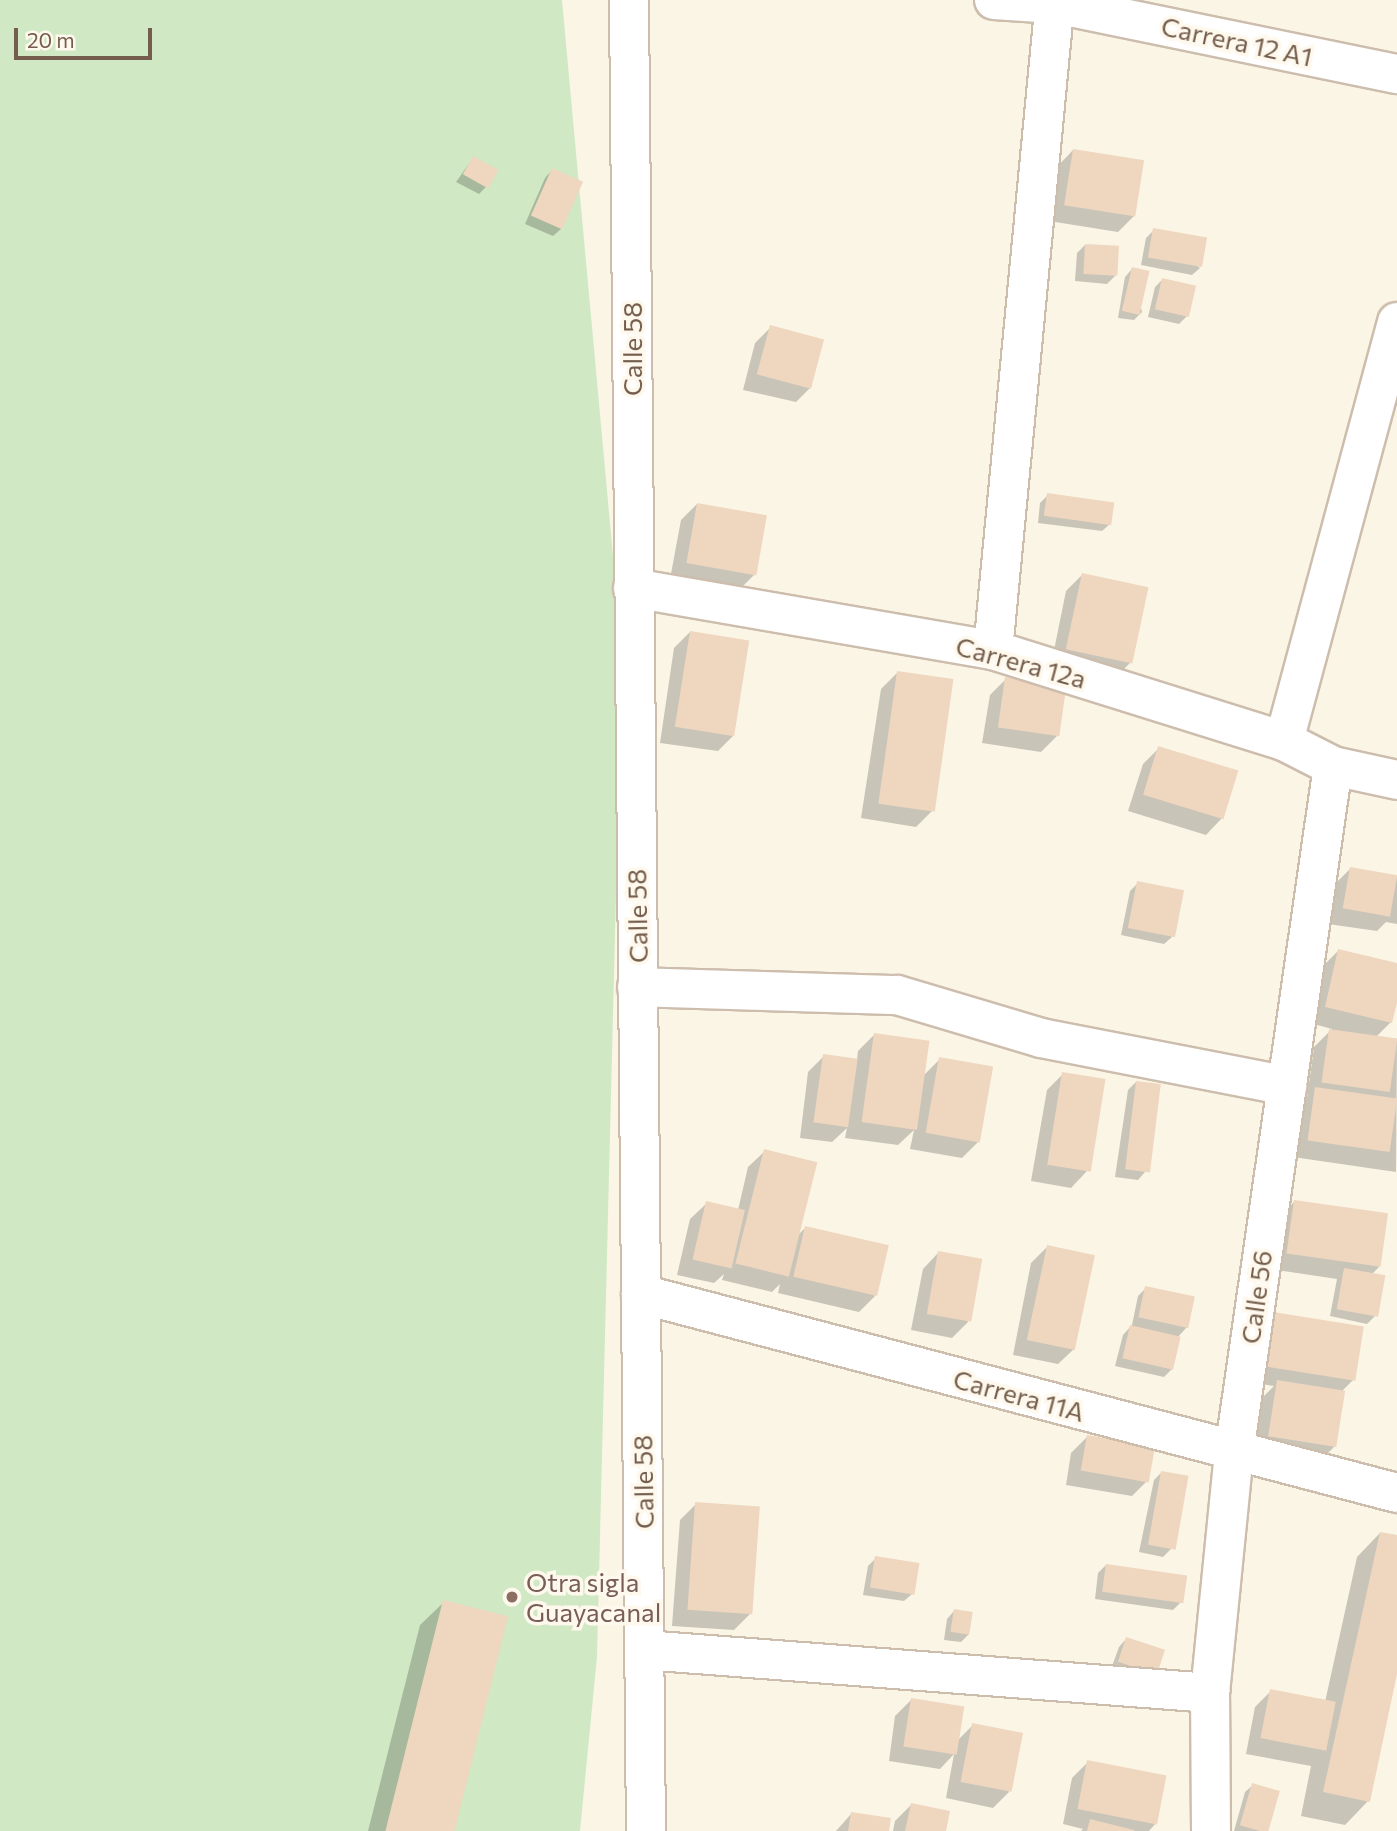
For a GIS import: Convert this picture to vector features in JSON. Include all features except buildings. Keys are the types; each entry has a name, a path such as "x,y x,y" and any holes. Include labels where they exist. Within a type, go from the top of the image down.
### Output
{"street":[{"name":"Calle 58","path":"629,0 646,1831"},
{"name":"Carrera 12 A1","path":"994,0 1055,2 1397,74"},
{"path":"993,650 1055,2"},
{"path":"1284,741 1397,322"},
{"name":"Carrera 12a","path":"633,588 993,650 1284,741 1333,766 1397,780"},
{"name":"Calle 56","path":"1211,1831 1210,1693 1234,1453 1333,766"},
{"path":"637,987 897,995 1041,1038 1287,1086"},
{"name":"Carrera 11A","path":"641,1294 1234,1453 1397,1493"},
{"path":"644,1650 1210,1693"}],"green space":[{"path":"0,0 562,0 622,654 597,1657 580,1831 0,1831"}],"place":[{"name":"Otra sigla Guayacanal","path":"512,1597"}]}
